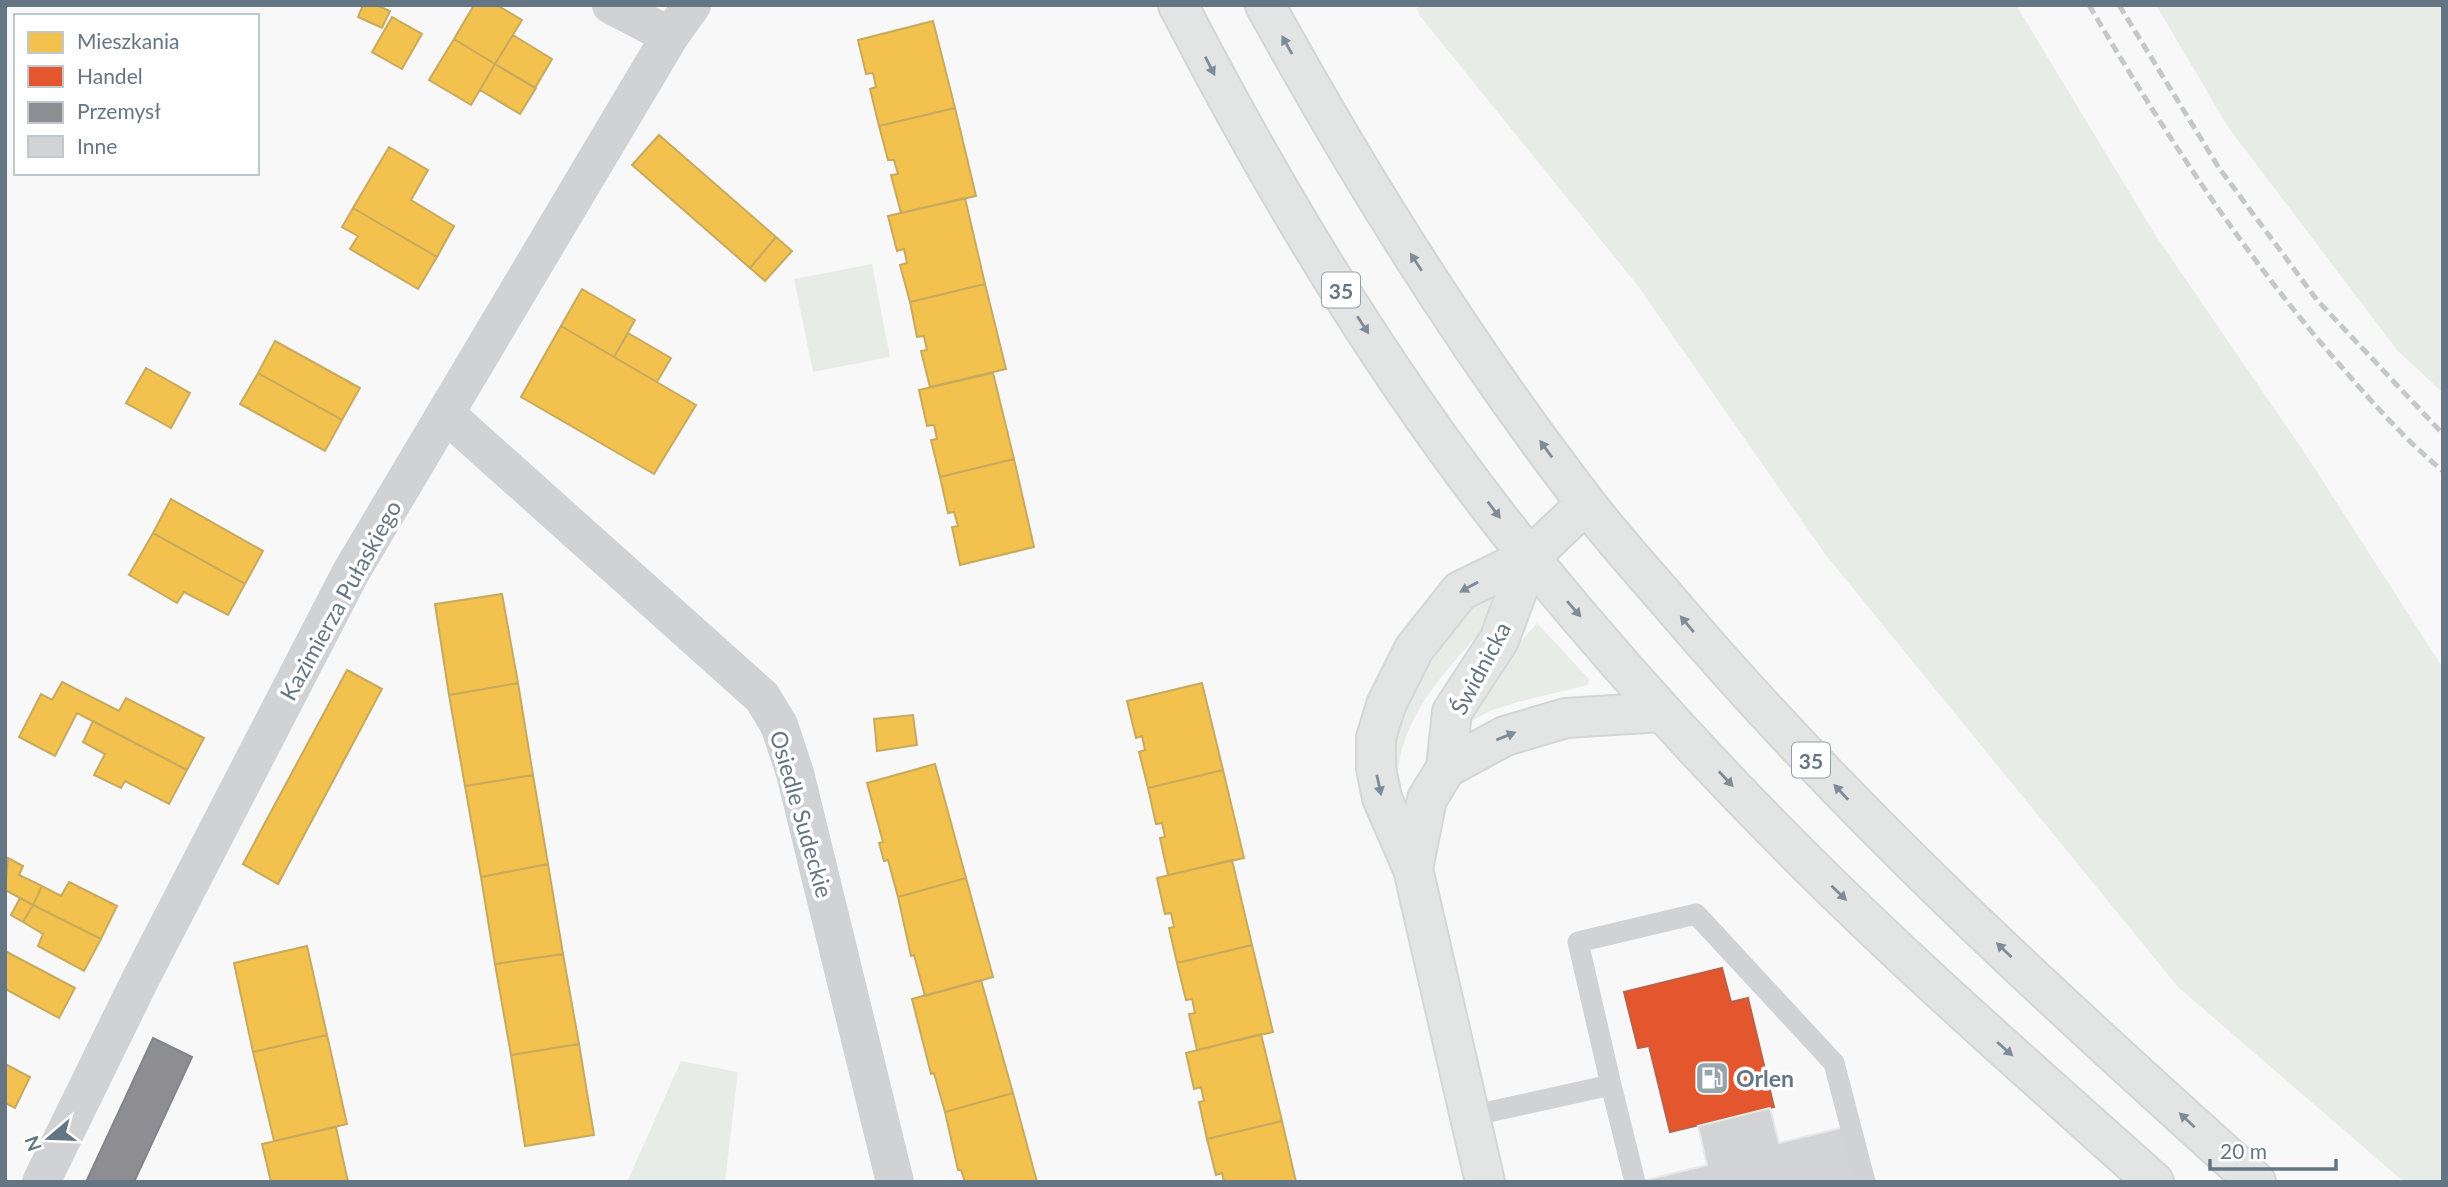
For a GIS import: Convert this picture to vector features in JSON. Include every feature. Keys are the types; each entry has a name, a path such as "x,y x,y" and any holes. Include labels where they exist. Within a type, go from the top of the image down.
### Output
{"main road":[{"name":"35","path":"1178,5 1274,181 1348,301 1420,410 1530,557 1662,712 1790,846 1878,931 2154,1182"},
{"name":"35","path":"1265,5 1355,165 1413,258 1485,367 1586,504 1723,666 1854,806 2054,997 2256,1182"},
{"path":"1530,557 1586,504"},
{"name":"Świdnicka","path":"1413,869 1427,799 1446,768 1452,712 1499,640 1530,557"},
{"name":"Świdnicka","path":"1485,1182 1413,869 1382,798 1376,768 1376,738 1386,705 1413,649 1460,591 1530,557"},
{"path":"1446,768 1505,736 1566,718 1662,712"}],"street":[{"path":"611,5 670,36"},
{"name":"Kazimierza Pułaskiego","path":"41,1182 139,982 351,572 447,415 670,36 692,5"},
{"name":"Osiedle Sudeckie","path":"447,415 762,696 779,725 795,774 895,1182"}],"lane":[{"path":"1635,1182 1578,942 1696,914 1835,1063 1866,1182"},
{"path":"1470,1116 1611,1085"}],"shaded area":[{"path":"1416,5 2016,5 2156,236 2306,455 2443,668 2443,1182 2404,1182 2178,987 1825,554 1638,286 1420,16"},
{"path":"2156,5 2443,5 2443,393 2397,350 2228,127"},
{"path":"872,264 890,357 813,372 794,279"},
{"path":"1487,580 1513,597 1456,659 1422,704 1401,754 1397,782 1387,748 1407,697"},
{"path":"1537,623 1589,679 1588,685 1518,702 1490,711 1466,724 1483,684"},
{"path":"681,1061 738,1072 725,1182 627,1182"}],"building: Mieszkania":[{"path":"363,5 376,5 390,11 382,28 358,17"},
{"path":"474,5 497,5 522,20 495,64 454,39"},
{"path":"392,17 422,34 402,69 372,52"},
{"path":"933,21 955,108 879,126 870,89 876,87 873,73 866,74 858,40"},
{"path":"513,35 552,59 535,88 495,64"},
{"path":"454,39 495,64 471,105 429,80"},
{"path":"495,64 536,88 520,114 480,90"},
{"path":"955,108 976,196 901,213 891,175 898,174 894,160 888,160 879,126"},
{"path":"659,135 776,237 750,268 632,165"},
{"path":"389,147 428,170 411,200 454,226 437,257 353,208"},
{"path":"965,198 985,284 910,302 900,265 907,263 904,249 897,251 888,216"},
{"path":"353,208 437,257 418,289 350,249 358,236 342,227"},
{"path":"776,237 792,251 765,281 750,268"},
{"path":"985,284 1006,369 930,387 921,351 927,350 924,336 917,337 910,302"},
{"path":"582,289 635,320 614,357 561,326"},
{"path":"561,326 696,405 654,474 521,397"},
{"path":"628,333 671,358 657,382 614,357"},
{"path":"275,341 360,388 342,420 258,373"},
{"path":"146,368 190,393 171,428 126,403"},
{"path":"258,373 342,420 325,451 240,404"},
{"path":"993,373 1014,459 940,477 931,440 937,439 934,425 927,426 919,390"},
{"path":"1014,459 1034,547 960,565 952,527 958,526 954,512 948,513 940,477"},
{"path":"171,499 263,551 245,584 153,533"},
{"path":"153,533 245,584 228,615 184,592 177,603 129,575"},
{"path":"502,594 518,683 449,695 435,604"},
{"path":"347,670 382,689 278,884 243,864"},
{"path":"62,682 119,711 126,698 204,738 187,770 77,713 55,756 19,737 41,694 52,700"},
{"path":"518,683 533,775 465,786 449,695"},
{"path":"1202,683 1223,770 1148,788 1139,752 1145,750 1142,736 1136,738 1127,701"},
{"path":"913,715 917,745 877,751 874,719"},
{"path":"93,721 187,770 169,804 125,781 121,788 94,775 105,754 83,742"},
{"path":"935,764 966,878 898,897 888,860 884,861 879,843 883,842 867,783"},
{"path":"1223,770 1244,858 1168,875 1160,838 1165,837 1162,823 1156,824 1148,788"},
{"path":"533,775 548,864 481,877 465,786"},
{"path":"8,858 23,866 19,875 42,886 33,905 5,890"},
{"path":"1232,860 1252,945 1177,963 1169,928 1174,927 1171,913 1165,914 1157,878"},
{"path":"548,864 563,954 495,964 481,877"},
{"path":"966,878 993,977 925,996 914,955 911,956 898,897"},
{"path":"69,882 117,906 101,939 33,905 42,886 61,896"},
{"path":"20,898 33,905 23,922 11,915"},
{"path":"33,905 101,939 84,971 38,946 43,934 23,922"},
{"path":"1252,945 1273,1032 1197,1050 1189,1014 1195,1013 1192,999 1186,1000 1177,963"},
{"path":"307,946 327,1035 253,1052 234,963"},
{"path":"5,951 75,988 59,1018 5,989"},
{"path":"563,954 579,1044 511,1055 495,964"},
{"path":"981,980 1013,1093 945,1112 934,1073 931,1074 912,999"},
{"path":"1261,1034 1282,1121 1207,1139 1199,1102 1204,1101 1201,1087 1194,1089 1186,1053"},
{"path":"327,1035 347,1124 274,1141 253,1052"},
{"path":"579,1044 594,1135 525,1146 511,1055"},
{"path":"5,1064 30,1077 15,1108 5,1103"},
{"path":"1013,1093 1037,1182 965,1182 961,1170 958,1170 945,1112"},
{"path":"1282,1121 1296,1182 1224,1182 1222,1173 1216,1175 1207,1139"},
{"path":"336,1127 348,1182 271,1182 262,1144"}],"building: Handel":[{"name":"Orlen","path":"1722,968 1731,1002 1748,998 1774,1107 1670,1132 1649,1046 1638,1048 1624,992"}],"building: Przemysł":[{"path":"153,1038 192,1057 134,1182 86,1182"}],"building: Inne":[{"path":"1770,1108 1779,1143 1845,1127 1858,1182 1638,1182 1707,1165 1698,1126"}],"railway":[{"path":"2089,5 2175,145 2270,279 2376,406 2443,471"},
{"path":"2119,5 2219,168 2317,300 2443,434"}],"place":[{"name":"Orlen","path":"1712,1078"}]}
